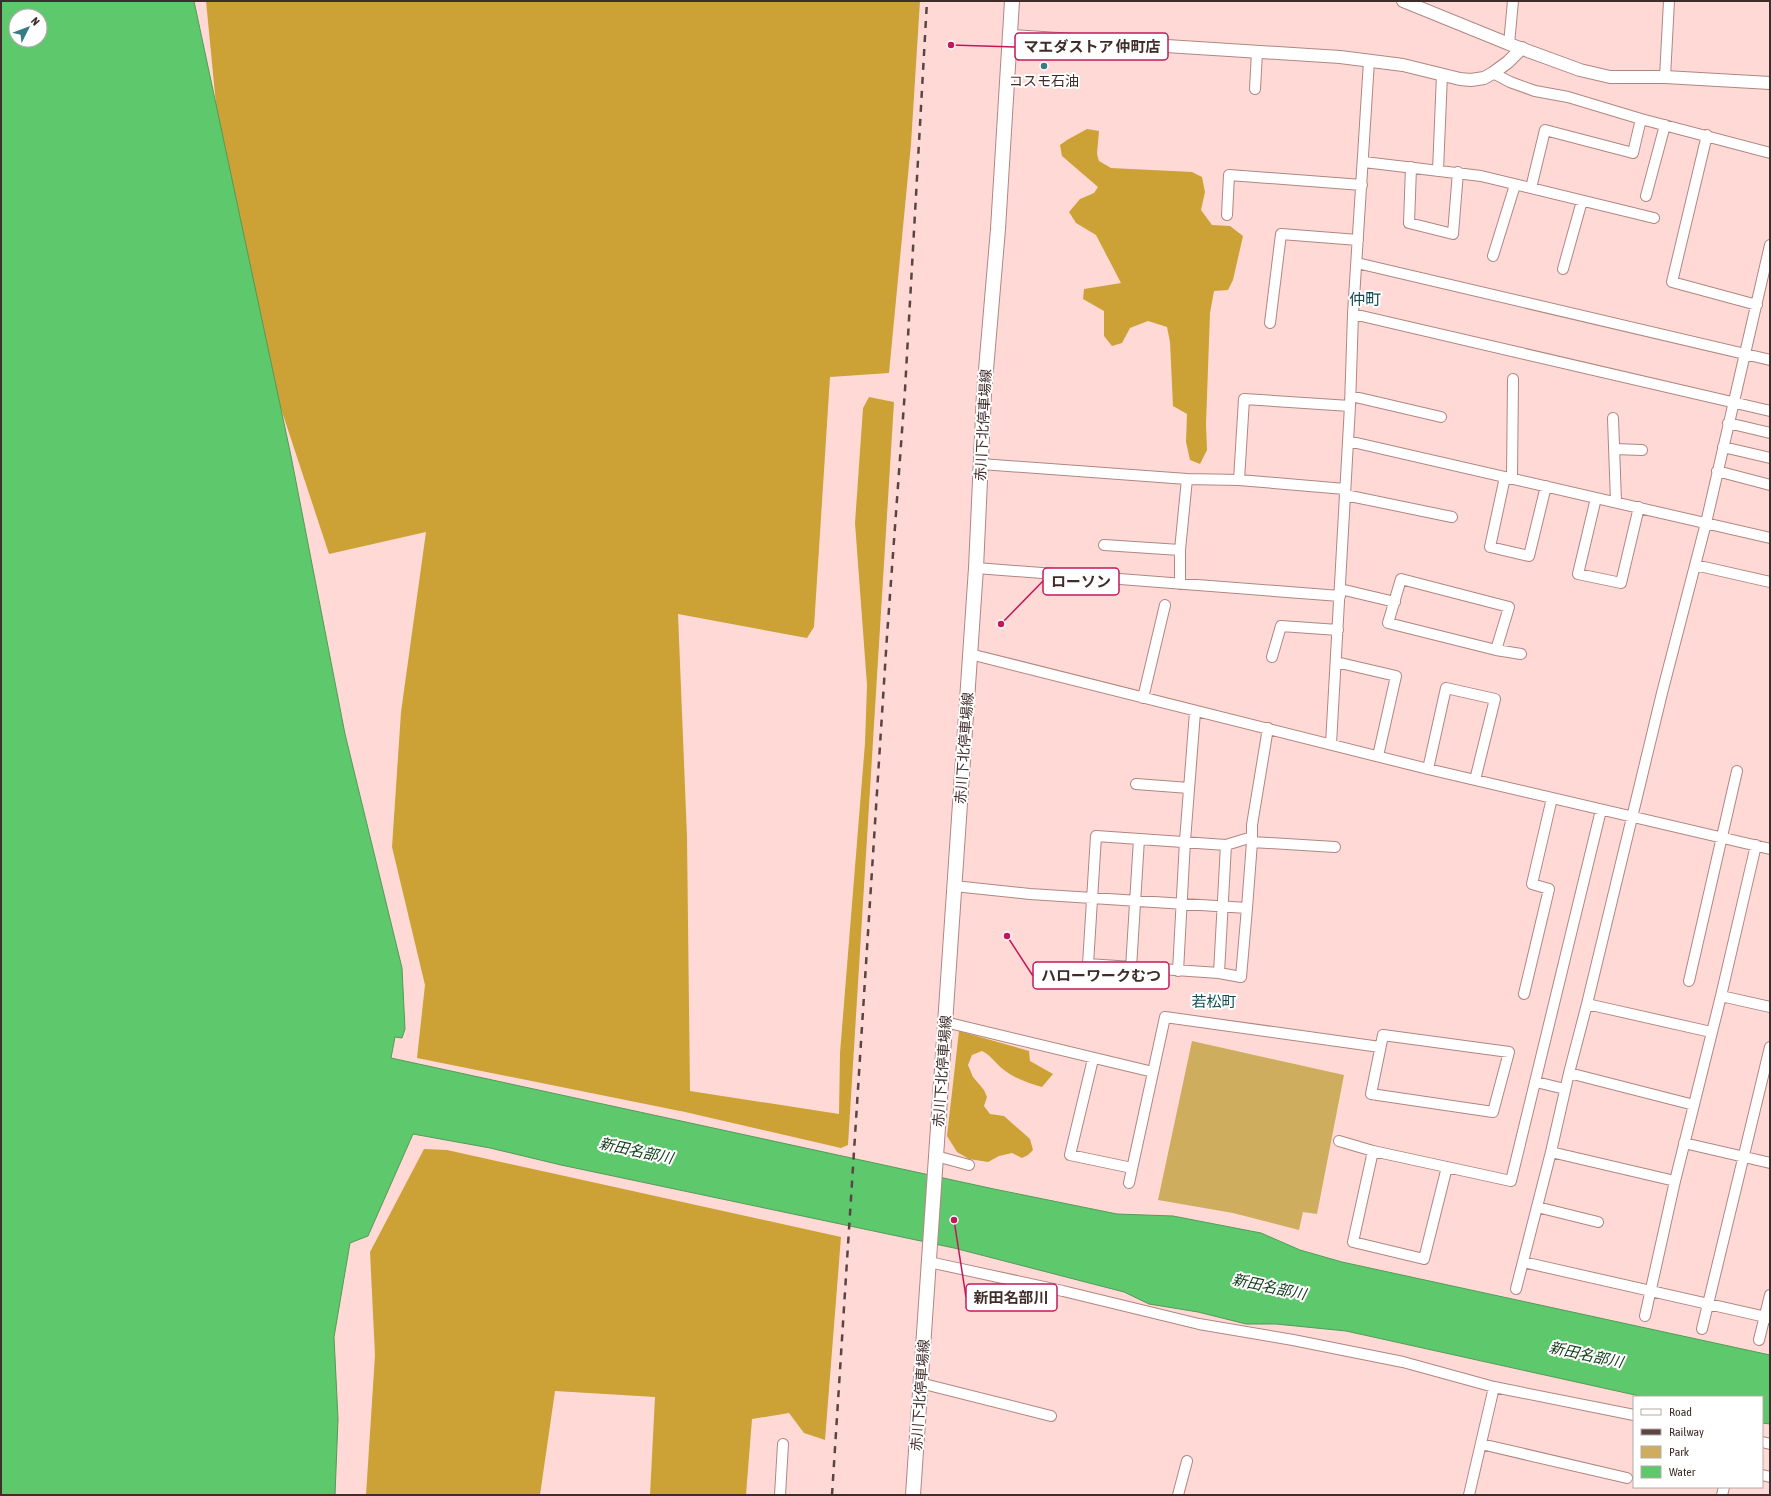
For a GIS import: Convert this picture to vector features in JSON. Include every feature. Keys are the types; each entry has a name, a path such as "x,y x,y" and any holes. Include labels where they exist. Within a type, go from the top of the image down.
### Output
{"main road":[{"name":"赤川下北停車場線","path":"913,1495 976,568 984,393 998,229 1012,1"}],"street":[{"path":"1509,44 1513,1"},
{"path":"1664,77 1669,1"},
{"path":"1410,3 1509,44 1580,70 1610,77 1664,77 1770,82"},
{"path":"1010,36 1340,57 1403,65 1460,79 1471,80 1484,78 1493,73 1508,62 1522,48"},
{"path":"1255,89 1257,52"},
{"path":"1331,744 1348,441 1353,314 1364,162 1369,61"},
{"path":"1493,73 1510,82 1536,91 1568,97 1641,119 1707,135 1770,153"},
{"path":"1438,171 1442,74"},
{"path":"1531,188 1545,130 1633,153 1641,119"},
{"path":"1646,196 1665,125"},
{"path":"1707,135 1672,282 1756,305"},
{"path":"1364,162 1458,172 1481,176 1654,218"},
{"path":"1411,167 1409,223 1453,234 1458,172"},
{"path":"1228,215 1230,175 1362,185"},
{"path":"1493,256 1515,185"},
{"path":"1563,269 1582,201"},
{"path":"1270,323 1281,234 1358,240"},
{"path":"1516,1289 1552,1152 1565,1089 1662,693 1706,523 1732,403 1770,245"},
{"path":"1356,263 1770,360"},
{"path":"1353,314 1770,411"},
{"path":"1513,379 1508,477 1490,547 1529,556 1546,486"},
{"path":"1239,480 1244,400 1350,401 1441,417"},
{"path":"1613,418 1616,502"},
{"path":"1728,423 1770,433"},
{"path":"1348,441 1770,538"},
{"path":"1614,448 1642,450"},
{"path":"1723,448 1770,458"},
{"path":"981,464 1187,479 1239,480 1345,492 1452,517"},
{"path":"1717,470 1770,485"},
{"path":"1180,584 1180,550 1187,479"},
{"path":"1596,498 1578,574 1620,583 1639,507"},
{"path":"1104,545 1180,550"},
{"path":"1695,564 1770,582"},
{"path":"976,568 1180,584 1340,592 1394,602"},
{"path":"1496,650 1509,607 1401,578 1388,623 1496,650 1521,654"},
{"path":"1143,698 1165,605"},
{"path":"1272,657 1281,626 1338,630"},
{"path":"970,654 1195,712 1268,728 1428,769 1770,849"},
{"path":"1336,662 1396,676 1378,756"},
{"path":"1428,769 1446,688 1495,699 1475,780"},
{"path":"1178,971 1185,841 1195,712"},
{"path":"1268,728 1252,825 1252,840 1241,977 1219,973 1088,964 1096,836 1226,845 1252,840 1335,847"},
{"path":"1690,981 1737,772"},
{"path":"1136,784 1189,788"},
{"path":"1524,994 1548,889 1532,884 1552,798"},
{"path":"1339,1141 1373,1151 1511,1180 1601,810"},
{"path":"1131,968 1139,839"},
{"path":"1219,973 1226,845"},
{"path":"1645,1316 1675,1181 1721,996 1756,845"},
{"path":"954,886 1030,894 1247,908"},
{"path":"1721,996 1770,1007"},
{"path":"1587,1004 1711,1032"},
{"path":"1129,1183 1165,1016 1380,1047"},
{"path":"945,1022 1153,1072"},
{"path":"1383,1035 1509,1052 1492,1112 1371,1094 1380,1047 1383,1035"},
{"path":"1702,1329 1770,1047"},
{"path":"1093,1058 1070,1155 1132,1168"},
{"path":"1569,1073 1694,1105"},
{"path":"1536,1082 1565,1089"},
{"path":"1684,1143 1770,1163"},
{"path":"1373,1151 1353,1242 1424,1259 1447,1167"},
{"path":"1552,1152 1675,1181"},
{"path":"936,1156 969,1165"},
{"path":"1537,1207 1598,1222"},
{"path":"929,1260 1199,1324 1293,1340 1403,1362 1494,1387 1633,1414"},
{"path":"1523,1262 1767,1317"},
{"path":"1759,1340 1767,1317 1770,1295"},
{"path":"920,1383 1051,1416"},
{"path":"1469,1495 1494,1387"},
{"path":"780,1495 783,1444"},
{"path":"1482,1444 1627,1478"},
{"path":"1178,1495 1187,1461"}],"green space":[{"path":"1192,1041 1344,1075 1317,1214 1303,1212 1299,1230 1233,1213 1158,1200"}],"shaded area":[{"path":"206,1 920,1 911,144 889,373 830,377 814,627 807,638 678,614 687,837 690,1091 839,1114 840,1053 865,743 867,685 855,523 863,408 869,397 894,402 848,1145 841,1148 685,1112 417,1058 425,985 392,847 401,712 426,532 329,554 259,342 227,218"},
{"path":"1087,129 1099,131 1097,154 1099,161 1111,168 1192,172 1202,177 1205,192 1201,210 1212,225 1230,226 1243,236 1233,280 1228,290 1214,291 1210,313 1206,424 1207,450 1200,464 1190,460 1186,442 1187,414 1173,406 1170,342 1167,327 1148,321 1130,328 1122,343 1112,346 1104,336 1104,311 1083,299 1084,289 1121,283 1096,235 1076,223 1069,212 1080,199 1094,193 1098,187 1062,156 1060,145"},
{"path":"959,1031 1029,1051 1030,1061 1053,1074 1042,1087 1032,1084 1001,1068 989,1055 982,1051 972,1055 968,1065 973,1077 984,1090 987,1097 984,1106 990,1114 1004,1116 1030,1139 1033,1150 1028,1155 1022,1158 1012,1153 999,1156 988,1162 969,1159 957,1152 947,1136"},
{"path":"424,1149 447,1150 841,1237 825,1440 804,1433 789,1413 752,1419 746,1495 650,1495 655,1397 555,1391 540,1495 366,1495 375,1355 370,1252"}],"water":[{"path":"1,1 194,1 291,456 345,734 402,968 405,1029 402,1038 395,1037 391,1058 994,1189 1117,1214 1173,1216 1261,1233 1300,1250 1342,1262 1770,1355 1770,1424 1763,1423 1763,1396 1639,1396 1346,1331 1276,1324 1246,1324 1198,1312 1149,1304 1124,1292 954,1248 561,1165 490,1148 413,1134 368,1236 350,1243 334,1337 338,1419 335,1495 1,1495"}],"railway":[{"path":"832,1495 887,636 905,390 927,1"}],"place":[{"name":"マエダストア 仲町店","path":"951,45"},
{"name":"コスモ石油","path":"1044,66"},
{"name":"ローソン","path":"1001,624"},
{"name":"ハローワークむつ","path":"1007,936"},
{"name":"新田名部川","path":"954,1220"}],"district":[{"name":"仲町","path":"1365,299"},
{"name":"若松町","path":"1214,1002"}]}
